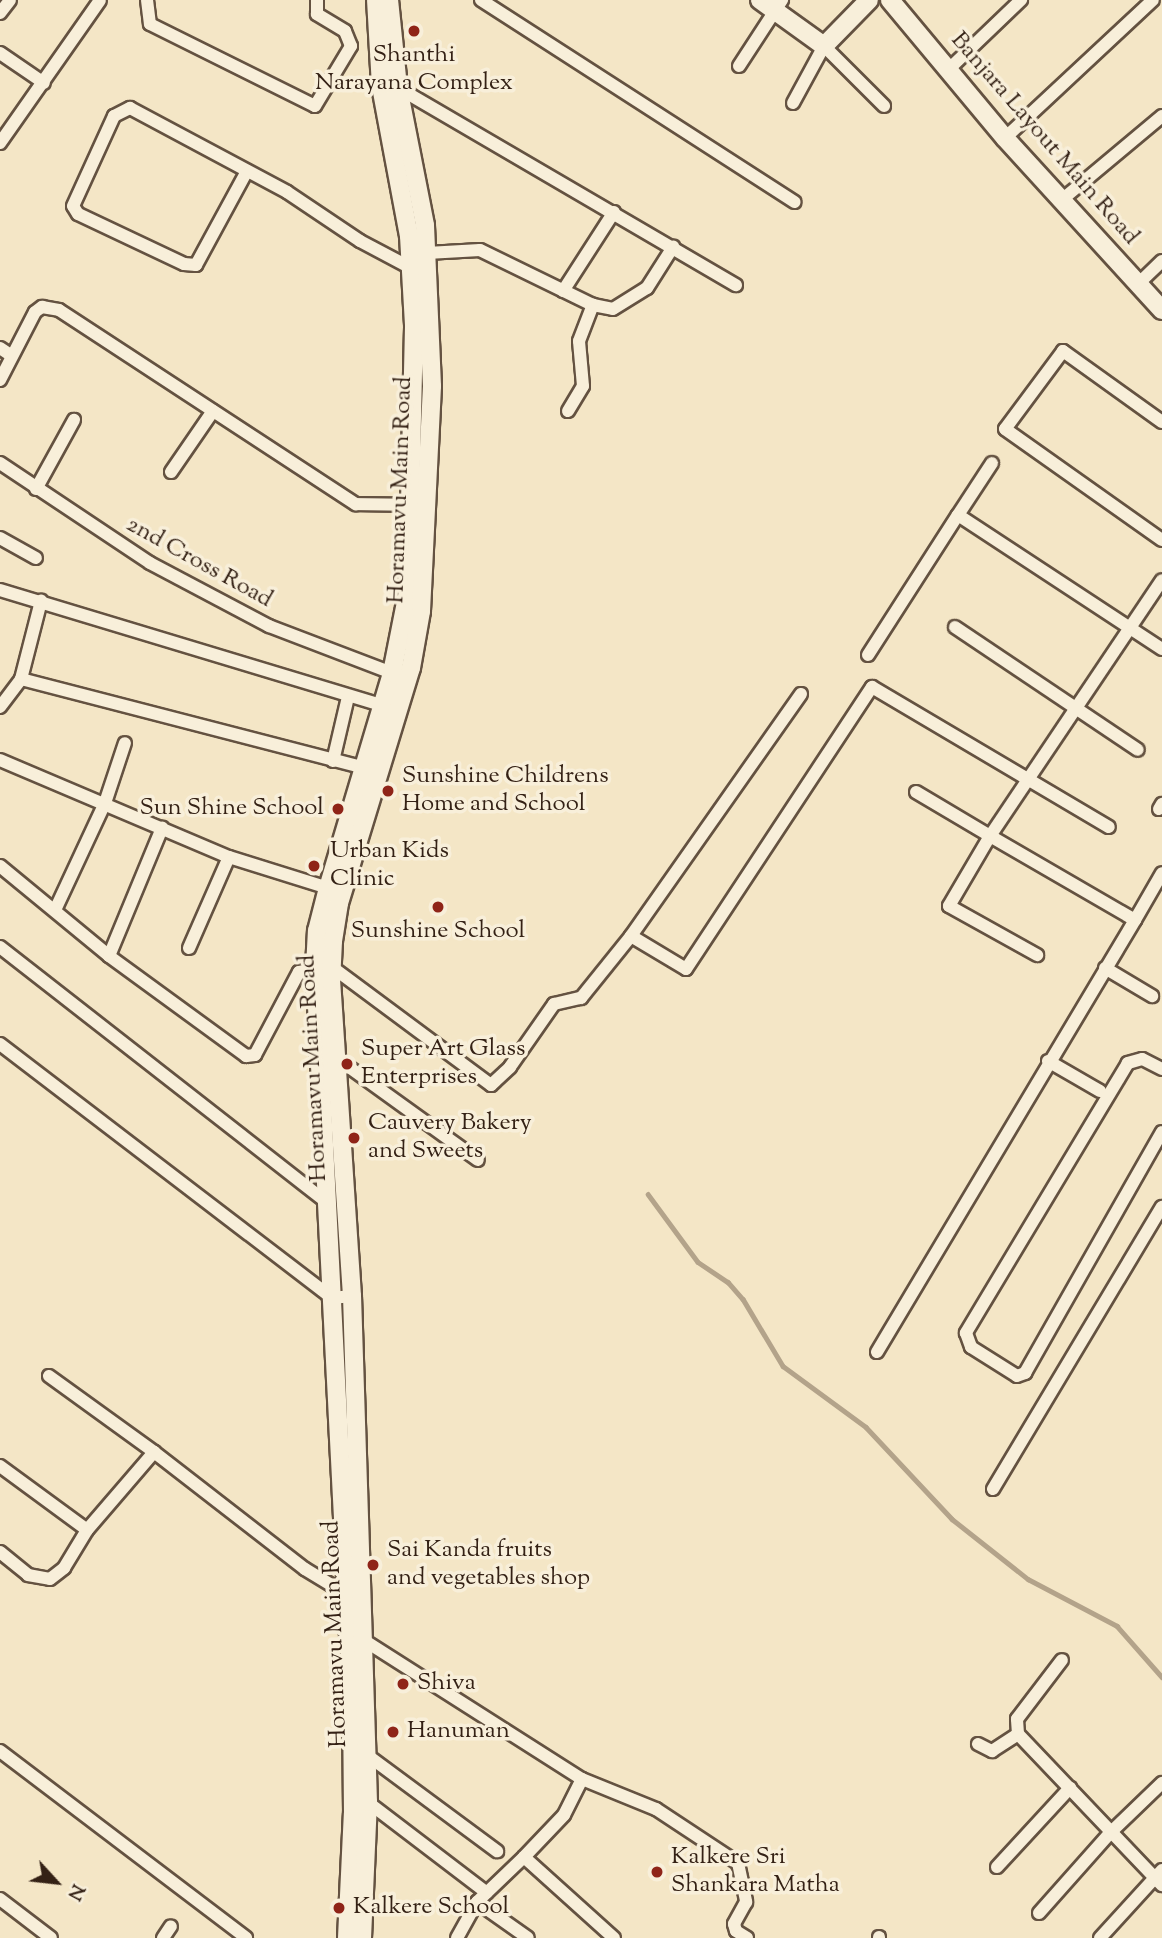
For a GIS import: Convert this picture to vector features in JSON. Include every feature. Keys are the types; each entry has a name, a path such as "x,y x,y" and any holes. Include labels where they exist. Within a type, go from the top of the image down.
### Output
{"main road":[{"name":"Horamavu Main Road","path":"347,1938 353,1791 359,1750 362,1639 353,1598 352,1296 335,1056 317,931 328,888 417,634 426,570 420,503 411,268 390,85 376,0"},
{"name":"Horamavu Main Road","path":"362,1938 368,1802 359,1750 353,1598 332,1298 323,967 371,769 381,705 392,673 408,592 432,386 427,253 419,186 390,85 388,0"},
{"path":"773,3 824,46 869,0"},
{"name":"Banjara Layout Main Road","path":"890,0 1006,138 1064,198 1162,310"}],"street":[{"path":"0,13 9,0"},
{"path":"0,143 100,0"},
{"path":"147,0 145,11 150,24 315,106 342,64 351,39 317,14 317,0"},
{"path":"481,0 795,202"},
{"path":"949,69 1021,0"},
{"path":"1006,138 1153,0"},
{"path":"739,66 773,3"},
{"path":"793,103 824,46 884,106"},
{"path":"0,53 44,83"},
{"path":"390,85 614,212 736,285"},
{"path":"247,171 197,265 184,264 78,214 73,206 114,116 124,108 247,171 411,268 427,253 480,250 593,306 614,309 636,298 674,247"},
{"path":"1064,198 1162,116"},
{"path":"563,291 614,212"},
{"path":"1138,284 1162,261"},
{"path":"568,411 583,386 579,341 593,306"},
{"path":"0,380 35,312 42,307 59,310 356,505 420,503"},
{"path":"0,348 12,356"},
{"path":"1162,422 1063,351 1005,429 1162,540"},
{"path":"171,472 214,411"},
{"path":"36,489 74,420"},
{"name":"2nd Cross Road","path":"0,463 150,563 269,626 392,673"},
{"path":"868,655 992,463"},
{"path":"958,515 1162,649"},
{"path":"0,538 36,558"},
{"path":"1037,956 949,906 990,836 1162,580"},
{"path":"0,590 381,705"},
{"path":"0,708 21,679 41,601"},
{"path":"955,627 1138,750"},
{"path":"21,679 371,769"},
{"path":"632,936 686,969 872,687 1109,827"},
{"path":"0,866 56,908 109,956 250,1058 299,972 323,967 491,1085 510,1067 555,1004 581,998 632,936 801,694"},
{"path":"333,761 348,697"},
{"path":"56,908 105,803 125,743"},
{"path":"0,760 229,857 328,888"},
{"path":"916,792 1135,920"},
{"path":"109,956 163,828"},
{"path":"189,948 229,857"},
{"path":"877,1352 1162,873"},
{"path":"0,947 328,1203"},
{"path":"1105,968 1152,996"},
{"path":"0,1044 332,1298 352,1296"},
{"path":"335,1056 478,1160"},
{"path":"1162,1069 1142,1059 1128,1063 966,1333 971,1348 1017,1376 1024,1373 1162,1132"},
{"path":"1048,1061 1100,1091"},
{"path":"993,1489 1162,1207"},
{"path":"49,1376 353,1598"},
{"path":"0,1552 28,1575 50,1579 64,1568 87,1530 153,1452"},
{"path":"0,1466 87,1530"},
{"path":"362,1639 582,1779 656,1809 738,1863 746,1902 734,1924 736,1931 747,1938"},
{"path":"1062,1660 1017,1719 1018,1734 1111,1832 1160,1878 1100,1938"},
{"path":"978,1744 992,1751 1018,1734"},
{"path":"359,1750 497,1851"},
{"path":"0,1751 246,1938"},
{"path":"457,1938 482,1897 564,1815 582,1779"},
{"path":"1039,1913 1111,1832 1162,1783"},
{"path":"997,1867 1070,1788"},
{"path":"353,1791 528,1938"},
{"path":"524,1857 614,1938"},
{"path":"0,1899 51,1938"},
{"path":"163,1938 171,1926"}],"waterway":[{"path":"648,1194 698,1262 728,1282 743,1299 783,1366 866,1427 952,1519 1028,1579 1117,1626 1162,1677"}],"place":[{"name":"Shanthi Narayana Complex","path":"414,31"},
{"name":"Sunshine Childrens Home and School","path":"388,791"},
{"name":"Sun Shine School","path":"338,809"},
{"name":"Urban Kids Clinic","path":"314,866"},
{"name":"Sunshine School","path":"438,907"},
{"name":"Super Art Glass Enterprises","path":"347,1064"},
{"name":"Cauvery Bakery and Sweets","path":"354,1138"},
{"name":"Sai Kanda fruits and vegetables shop","path":"373,1565"},
{"name":"Shiva","path":"403,1684"},
{"name":"Hanuman","path":"393,1732"},
{"name":"Kalkere Sri Shankara Matha","path":"657,1872"},
{"name":"Kalkere School","path":"339,1908"}]}
